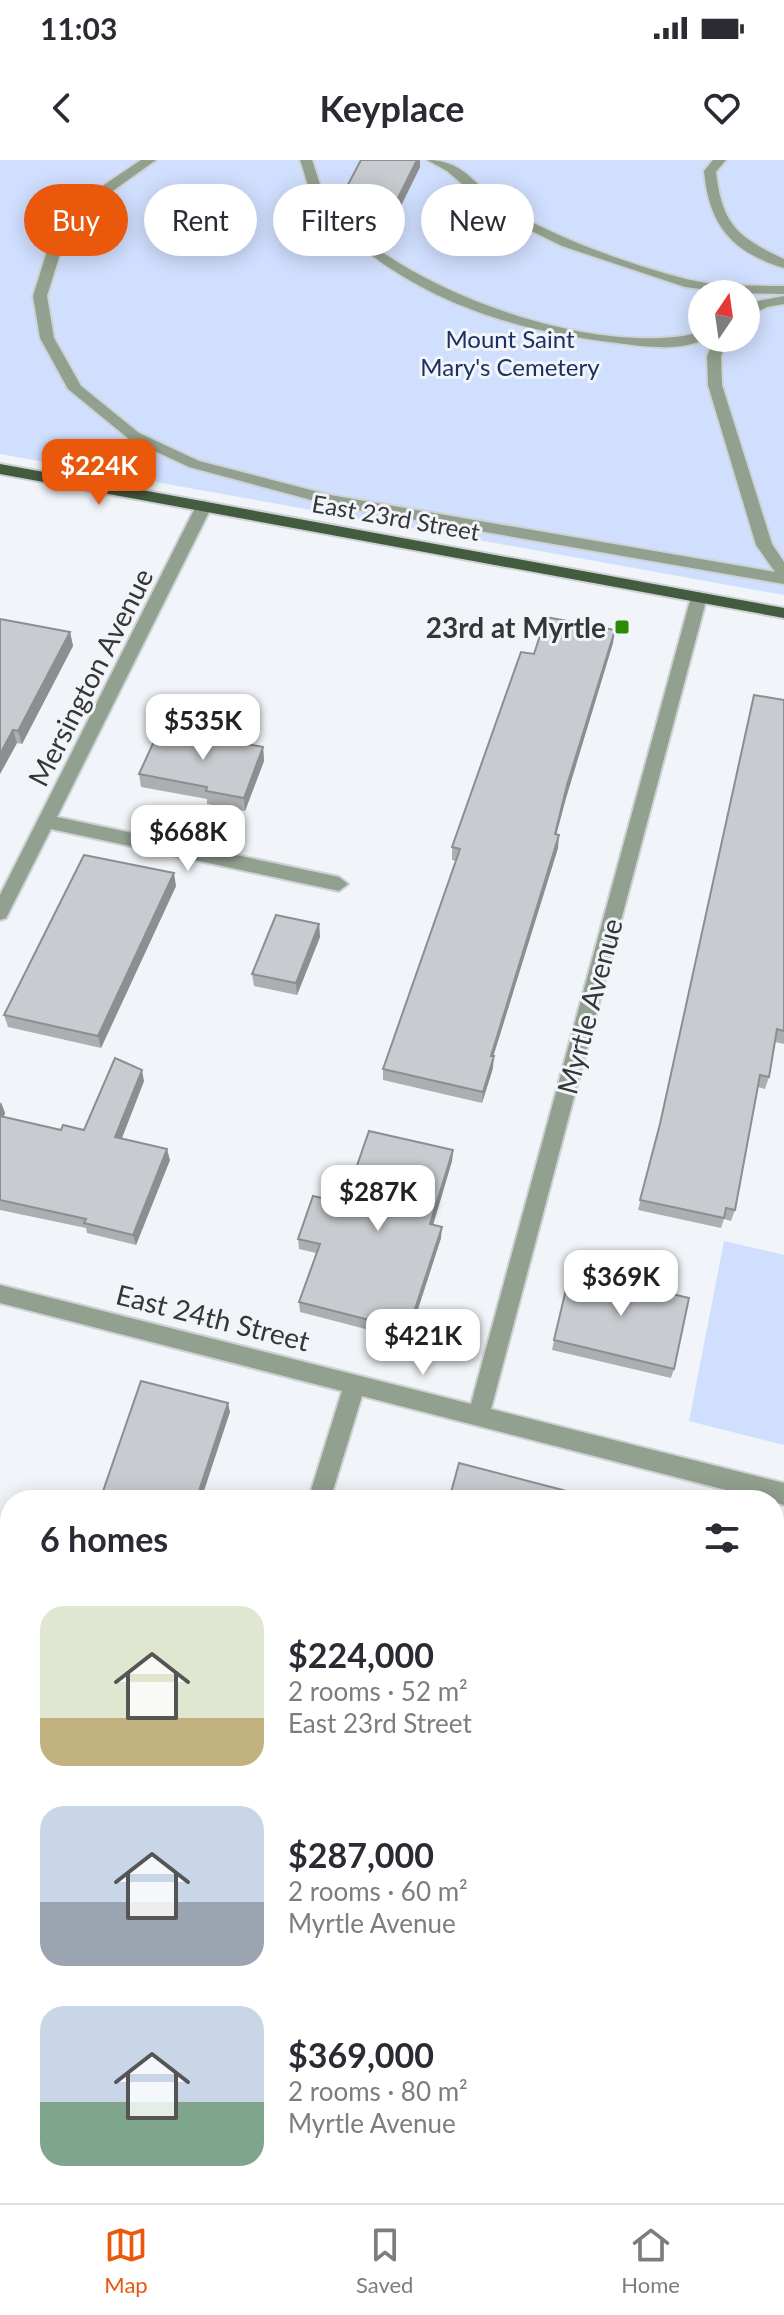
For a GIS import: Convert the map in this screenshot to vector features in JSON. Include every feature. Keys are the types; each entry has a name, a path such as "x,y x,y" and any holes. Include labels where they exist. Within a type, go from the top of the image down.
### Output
{"main road":[{"name":"East 23rd Street","path":"0,469 784,613"}],"street":[{"path":"150,160 88,202 54,251 40,296 47,338 75,389 134,436 194,464 330,500 784,576"},
{"path":"306,160 324,209 388,265 461,304 518,321 597,336 658,343 688,340"},
{"path":"433,160 449,164 502,211 567,243 685,283 733,289 784,290"},
{"path":"720,160 710,171 713,203 728,232 784,264"},
{"path":"760,306 784,300"},
{"path":"716,352 715,385 764,545 784,576"},
{"name":"Mersington Avenue","path":"0,913 204,506"},
{"name":"Myrtle Avenue","path":"479,1415 699,597"},
{"path":"46,821 339,884"},
{"name":"East 24th Street","path":"0,1294 769,1490"},
{"path":"322,1490 355,1383"}],"green space":[{"name":"Mount Saint Mary's Cemetery","path":"0,160 784,160 784,595 0,454"},
{"path":"724,1241 784,1255 784,1445 689,1421"}],"building":[{"path":"361,160 417,160 405,184 348,184"},
{"path":"546,617 615,630 567,785 555,834 559,835 491,1056 494,1056 483,1092 383,1069 460,849 452,847 521,652 534,654"},
{"path":"0,619 70,632 18,731 13,730 0,754"},
{"path":"754,695 784,700 784,1031 777,1029 769,1077 760,1075 735,1210 726,1208 724,1218 640,1200 660,1124"},
{"path":"160,728 263,747 244,798 206,791 207,787 139,774"},
{"path":"84,855 174,873 98,1036 4,1015"},
{"path":"276,915 319,924 296,983 252,974"},
{"path":"115,1058 142,1070 115,1137 167,1149 133,1235 84,1223 86,1219 0,1200 0,1116 61,1130 63,1125 84,1130"},
{"path":"369,1131 453,1150 430,1224 442,1227 408,1330 299,1302 320,1244 298,1239 313,1196 344,1203"},
{"path":"572,1264 627,1277 626,1283 689,1298 674,1369 554,1340"},
{"path":"141,1381 228,1403 199,1490 103,1490"},
{"path":"459,1463 563,1490 452,1490"}],"place":[{"name":"23rd at Myrtle","path":"622,627"}]}
